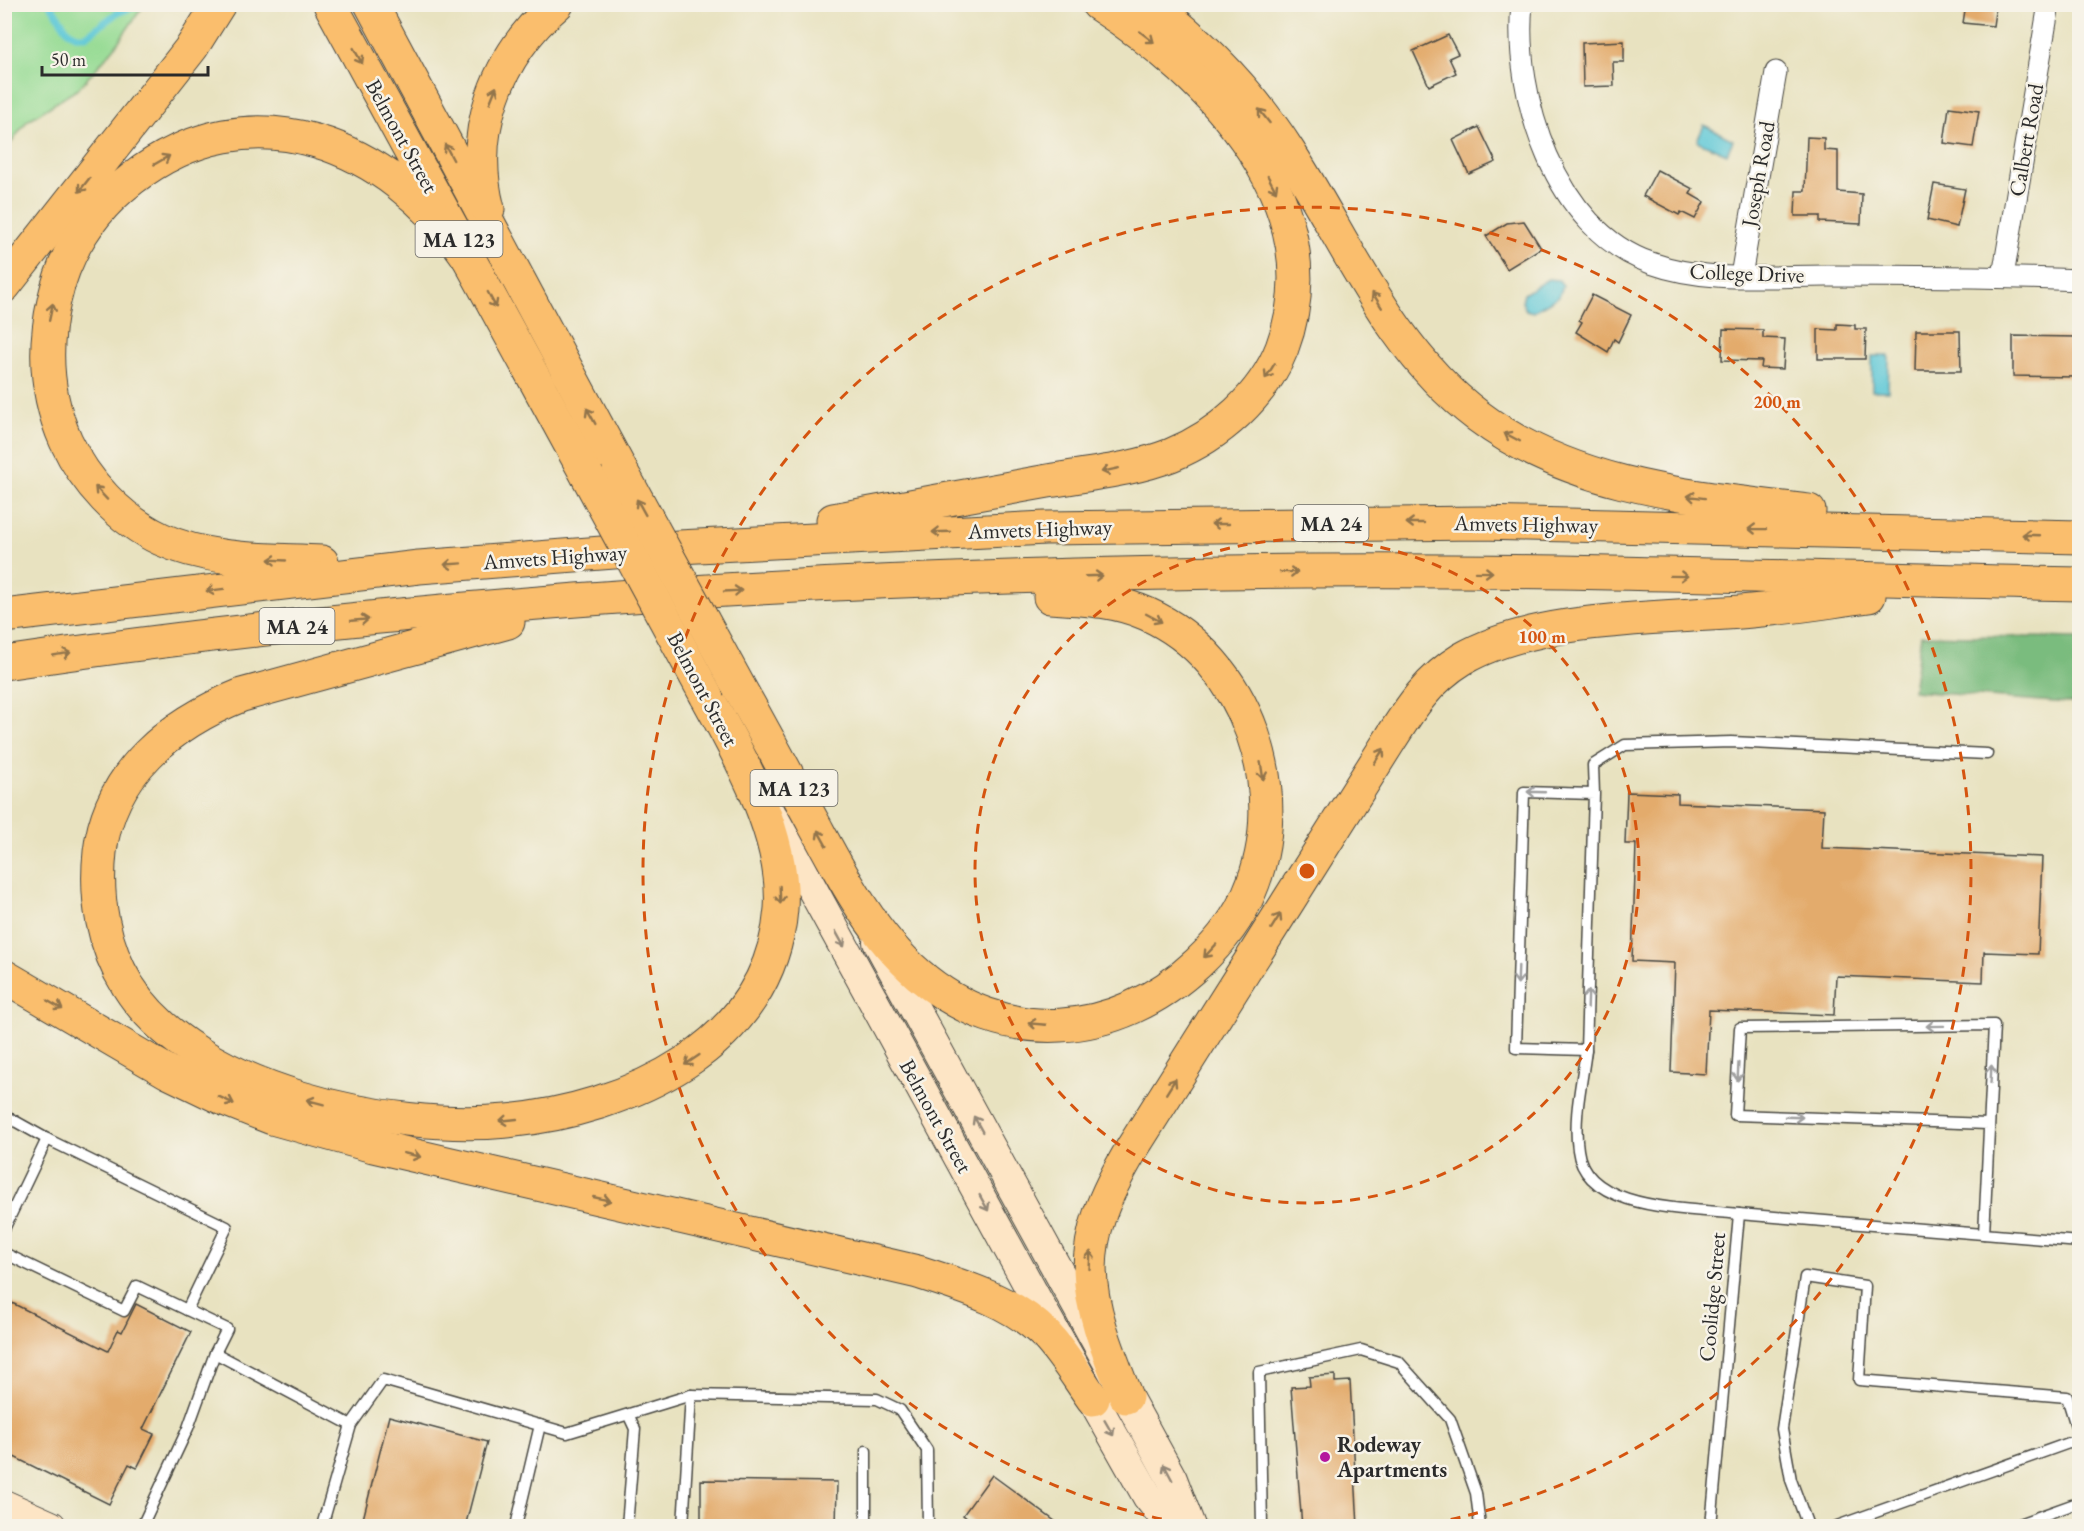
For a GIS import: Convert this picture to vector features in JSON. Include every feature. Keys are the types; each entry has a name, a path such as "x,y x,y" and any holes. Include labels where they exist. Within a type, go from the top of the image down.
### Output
{"highway":[{"path":"4,286 192,46 219,4"},
{"name":"Belmont Street","path":"330,4 731,741"},
{"name":"Belmont Street","path":"371,4 503,254 850,889"},
{"path":"503,254 494,230 482,179 482,130 493,94 505,67 541,18 557,4"},
{"path":"679,547 1150,461 1187,447 1218,428 1257,390 1278,358 1292,310 1296,262 1291,232 1282,205 1254,152 1217,104 1153,41 1098,4"},
{"path":"1151,4 1201,45 1246,93 1290,154 1378,302 1410,347 1461,402 1502,432 1599,476 1661,493 1983,534"},
{"path":"419,567 237,558 188,548 161,539 134,523 110,503 89,480 58,424 47,370 49,321 56,289 68,257 84,228 101,207 120,188 164,157 214,137 251,133 297,136 322,143 368,162 417,197 450,231 468,257"},
{"name":"Amvets Highway","path":"4,616 419,567 679,547 892,534 1215,524 1480,523 2079,537"},
{"name":"Amvets Highway","path":"4,663 133,644 310,624 591,600 847,585 1308,571 2079,584"},
{"path":"1126,1397 1101,1332 1090,1282 1093,1235 1106,1195 1133,1147 1390,740 1429,684 1476,651 1534,632 1648,619 1753,611 1985,582"},
{"path":"847,585 1094,599 1121,605 1156,619 1202,651 1223,676 1240,704 1260,759 1266,813 1258,868 1249,894 1232,924 1210,952 1185,976 1157,996 1126,1012 1095,1022 1068,1025 1012,1022 982,1013 954,999 919,975 897,955 850,889"},
{"path":"591,600 242,695 192,718 150,750 119,792 108,816 101,843 98,871 104,930 129,988 150,1013 175,1036 234,1072 299,1097 376,1115 446,1122 507,1121 548,1115 589,1105 659,1078 689,1062 716,1042 735,1021 753,997 773,948 781,910 777,861 756,794 731,741"},
{"path":"4,976 168,1072 224,1099 272,1118 384,1149 918,1272 971,1289 1008,1307 1045,1334 1093,1399"}],"main road":[{"name":"Belmont Street","path":"731,741 1093,1399 1148,1497 1171,1527"},
{"name":"Belmont Street","path":"850,889 1172,1479 1190,1527"},
{"path":"4,1504 51,1527"}],"street":[{"name":"College Drive","path":"1522,4 1520,30 1522,47 1537,128 1557,176 1579,209 1609,239 1648,263 1680,271 1741,276 2003,276 2079,280"},
{"name":"Calbert Road","path":"2003,276 2049,4"},
{"name":"Joseph Road","path":"1741,276 1776,72"}],"lane":[{"name":"Coolidge Street","path":"1711,1527 1739,1214 1626,1200 1605,1191 1590,1179 1581,1166 1576,1119 1587,1050 1593,765 1625,745 1731,742 1987,754"},
{"path":"1587,1050 1516,1048 1524,792 1594,794"},
{"path":"1984,1234 1994,1025 1740,1028 1736,1115 1988,1124"},
{"path":"4,1114 47,1139 227,1227 187,1310"},
{"path":"4,1229 47,1139"},
{"path":"1739,1214 2079,1242"},
{"path":"4,1252 124,1311 137,1286 227,1329 215,1353 188,1428 142,1527"},
{"path":"1808,1527 1791,1480 1782,1429 1805,1277 1865,1286 1858,1380 2067,1397 2079,1439 1837,1527"},
{"path":"1262,1527 1259,1372 1361,1350 1399,1362 1450,1419 1476,1493 1480,1527"},
{"path":"215,1353 351,1425"},
{"path":"322,1527 351,1425 383,1380 567,1432 628,1416 691,1395 877,1399 900,1410 927,1450 928,1527"},
{"path":"683,1527 691,1395"},
{"path":"627,1527 635,1429 628,1416"},
{"path":"516,1527 540,1425"},
{"path":"866,1527 867,1451"},
{"path":"2013,1527 2079,1502"}],"green space":[{"path":"5,4 144,5 114,48 78,89 27,121 5,151"},
{"path":"1921,635 2079,638 2079,704 1913,691"}],"water":[{"path":"1704,125 1733,140 1727,154 1697,141"},
{"path":"1548,279 1559,280 1563,286 1559,296 1533,312 1526,310 1522,302 1524,294"},
{"path":"1872,356 1889,356 1888,391 1872,391"}],"building":[{"path":"1966,4 1996,4 1993,26 1963,23"},
{"path":"1448,35 1458,54 1449,58 1456,73 1429,86 1413,51"},
{"path":"1624,41 1624,62 1613,62 1614,86 1583,87 1582,43"},
{"path":"1949,107 1979,111 1973,147 1944,143"},
{"path":"1479,127 1496,162 1469,174 1453,140"},
{"path":"1807,137 1824,138 1824,150 1838,151 1838,192 1862,194 1861,224 1820,222 1820,216 1795,216 1796,191 1805,191"},
{"path":"1657,170 1693,189 1690,194 1704,202 1695,219 1681,212 1679,215 1643,196"},
{"path":"1934,184 1965,189 1957,227 1927,220"},
{"path":"1524,221 1541,248 1507,269 1486,236 1507,223"},
{"path":"1592,295 1631,315 1618,342 1614,339 1608,352 1576,332 1582,322 1579,320"},
{"path":"1837,324 1855,325 1855,329 1866,329 1865,359 1818,359 1818,329 1837,330"},
{"path":"1723,329 1763,330 1763,338 1785,339 1783,369 1761,368 1762,361 1722,360"},
{"path":"1916,331 1960,331 1961,371 1915,371"},
{"path":"2013,336 2079,337 2079,377 2013,376"},
{"path":"1627,792 1678,794 1678,803 1824,809 1822,848 2042,857 2038,954 1984,952 1983,982 1836,976 1834,1015 1709,1010 1706,1074 1671,1072 1675,963 1632,961 1636,844 1625,844"},
{"path":"4,1299 108,1351 118,1330 122,1332 136,1304 191,1332 143,1429 154,1434 137,1468 129,1464 109,1504 4,1452"},
{"name":"Rodeway Apartments","path":"1335,1375 1335,1382 1350,1381 1358,1527 1302,1527 1291,1387 1310,1386 1309,1377"},
{"path":"389,1416 487,1442 465,1527 361,1527"},
{"path":"992,1475 1063,1527 978,1527 963,1515"},
{"path":"701,1480 837,1482 836,1527 701,1527"}],"waterway":[{"path":"50,4 68,31 77,36 86,36 117,13 142,4"}],"place":[{"name":"Rodeway Apartments","path":"1325,1457"}]}
